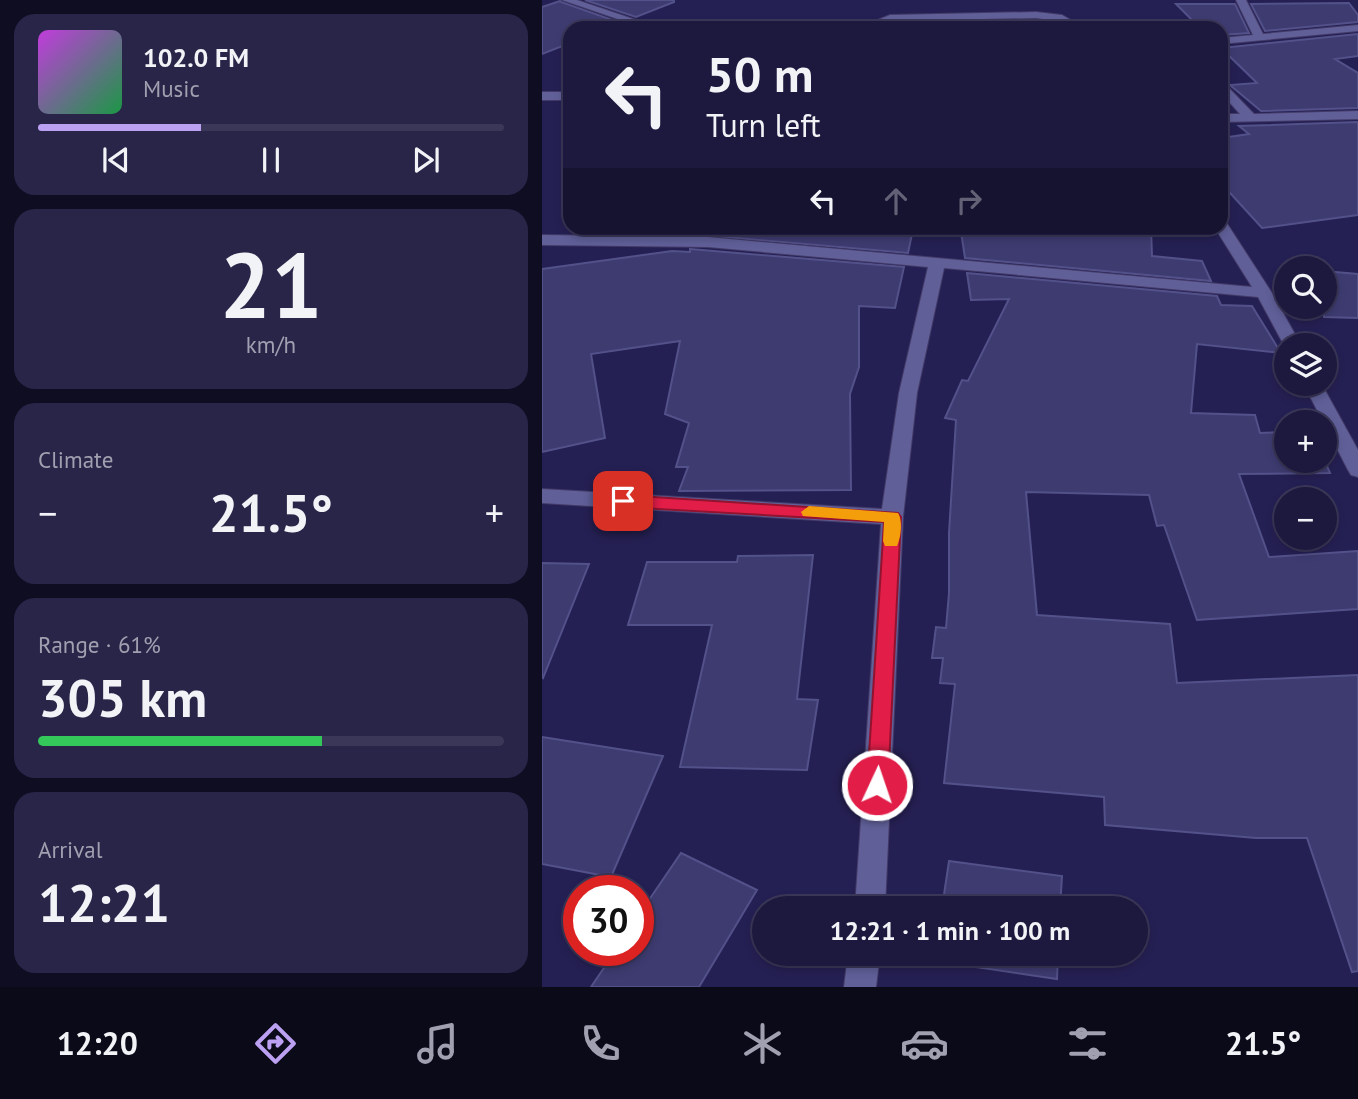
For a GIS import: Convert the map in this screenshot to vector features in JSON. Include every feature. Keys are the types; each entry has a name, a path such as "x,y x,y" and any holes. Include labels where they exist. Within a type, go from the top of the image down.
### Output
{"street":[{"path":"567,0 633,21"},
{"path":"1241,0 1259,37"},
{"path":"876,21 890,14 1036,15 1058,17 1066,21"},
{"path":"1228,40 1358,28"},
{"path":"1228,93 1250,117"},
{"path":"542,96 563,96"},
{"path":"1228,118 1358,115"},
{"path":"1227,235 1286,333"},
{"path":"542,240 708,242 1264,293"},
{"path":"871,896 892,517 908,393 936,264"},
{"path":"1319,396 1358,470"},
{"path":"542,496 892,517"},
{"path":"860,987 863,966"}],"building":[{"path":"585,0 674,0 674,2 636,17"},
{"path":"560,1 615,21 563,21 563,46 542,54 542,7"},
{"path":"1349,3 1358,15 1358,22 1265,31 1251,4"},
{"path":"1176,4 1235,4 1249,33 1228,34 1228,21 1193,21"},
{"path":"1358,34 1358,56 1335,59 1358,73 1358,108 1261,111 1230,85 1257,83 1228,55 1228,47"},
{"path":"1358,122 1358,215 1262,228 1228,191 1228,137 1249,134 1239,126"},
{"path":"701,235 912,235 908,253"},
{"path":"961,235 1151,235 1152,256 1202,261 1211,281 965,258"},
{"path":"690,249 904,267 895,308 859,306 859,367 850,394 851,490 679,491 688,467 676,467 689,423 665,414 680,341 591,354 605,438 542,452 542,269 672,251 690,252"},
{"path":"1337,272 1358,274 1358,318 1337,317"},
{"path":"967,273 1217,296 1221,305 1252,306 1274,342 1274,352 1197,344 1191,413 1255,415 1260,433 1274,432 1274,473 1330,473 1239,474 1269,557 1358,551 1358,609 1197,620 1164,525 1157,526 1149,495 1026,492 1037,615 1170,624 1177,683 1358,675 1358,971 1352,972 1307,838 1256,838 1105,825 1104,797 944,783 955,684 940,683 943,658 932,658 936,627 946,628 949,593 949,533 956,420 945,418 962,380 968,381 1009,299 971,300"},
{"path":"813,555 797,699 818,700 807,770 680,767 712,625 628,625 647,562 737,562 738,556"},
{"path":"542,563 589,564 543,678 542,677"},
{"path":"542,737 663,756 612,875 542,864"},
{"path":"681,853 757,890 699,987 591,987 605,966 654,966 654,893"},
{"path":"949,861 1062,876 1061,896 944,896"},
{"path":"969,966 1058,966 1057,979"}],"slow traffic":[{"path":"809,512 892,517 891,541"}],"route":[{"path":"623,501 892,517 877,785"}]}
